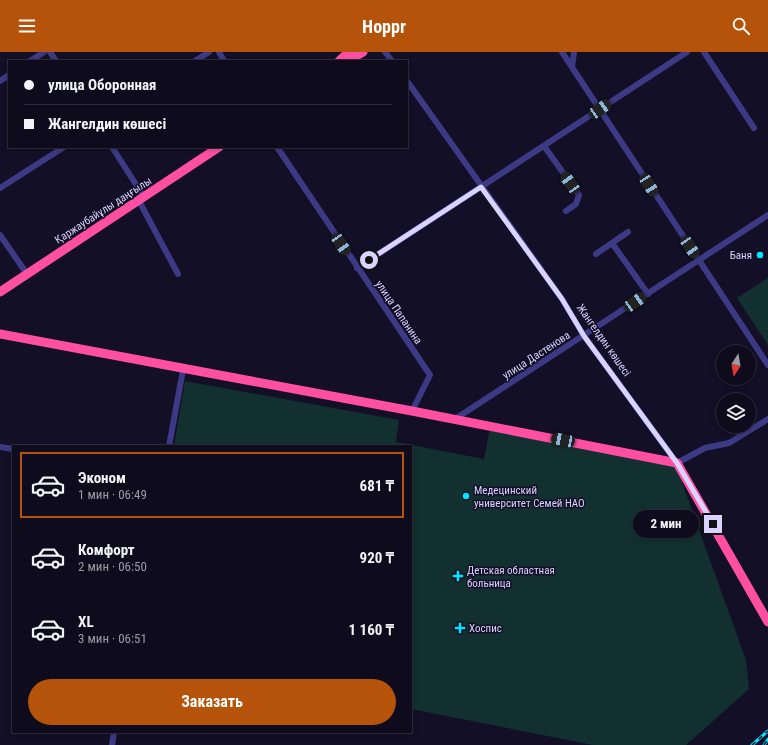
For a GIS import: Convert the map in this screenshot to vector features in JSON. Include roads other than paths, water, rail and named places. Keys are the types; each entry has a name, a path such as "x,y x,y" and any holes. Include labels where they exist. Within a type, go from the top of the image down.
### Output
{"highway":[{"path":"340,60 349,52"},
{"path":"349,60 363,52"},
{"name":"Қаржаубайұлы даңғылы","path":"0,292 218,148"},
{"path":"0,297 19,280"},
{"path":"0,330 24,339"},
{"path":"0,334 183,370 455,419 677,463"},
{"name":"Жангелдин көшесі","path":"677,463 768,622"}],"street":[{"path":"32,60 44,52"},
{"path":"197,60 209,52"},
{"path":"385,52 391,60"},
{"path":"562,52 768,365"},
{"path":"572,67 574,52"},
{"path":"357,268 687,52"},
{"path":"704,52 754,128"},
{"name":"Жангелдин көшесі","path":"408,82 562,299 584,336 677,463"},
{"path":"544,146 578,195 576,204 566,211"},
{"path":"0,188 62,148"},
{"path":"113,148 141,199 178,274"},
{"name":"улица Папанина","path":"278,148 430,375 412,411"},
{"name":"улица Дастенова","path":"455,419 768,215"},
{"path":"596,254 628,232"},
{"path":"0,235 27,274"},
{"path":"612,243 648,294"},
{"path":"169,445 183,370"},
{"path":"677,463 705,448 729,443 768,420"},
{"path":"0,447 12,449"},
{"path":"112,745 114,733"}],"railway":[{"path":"752,745 768,731"},
{"path":"764,745 768,739"}],"place":[{"name":"Баня","path":"760,255"},
{"name":"Медецинский университет Семей НАО","path":"466,496"},
{"name":"Детская областная больница","path":"458,576"},
{"name":"Хоспис","path":"460,628"}]}
